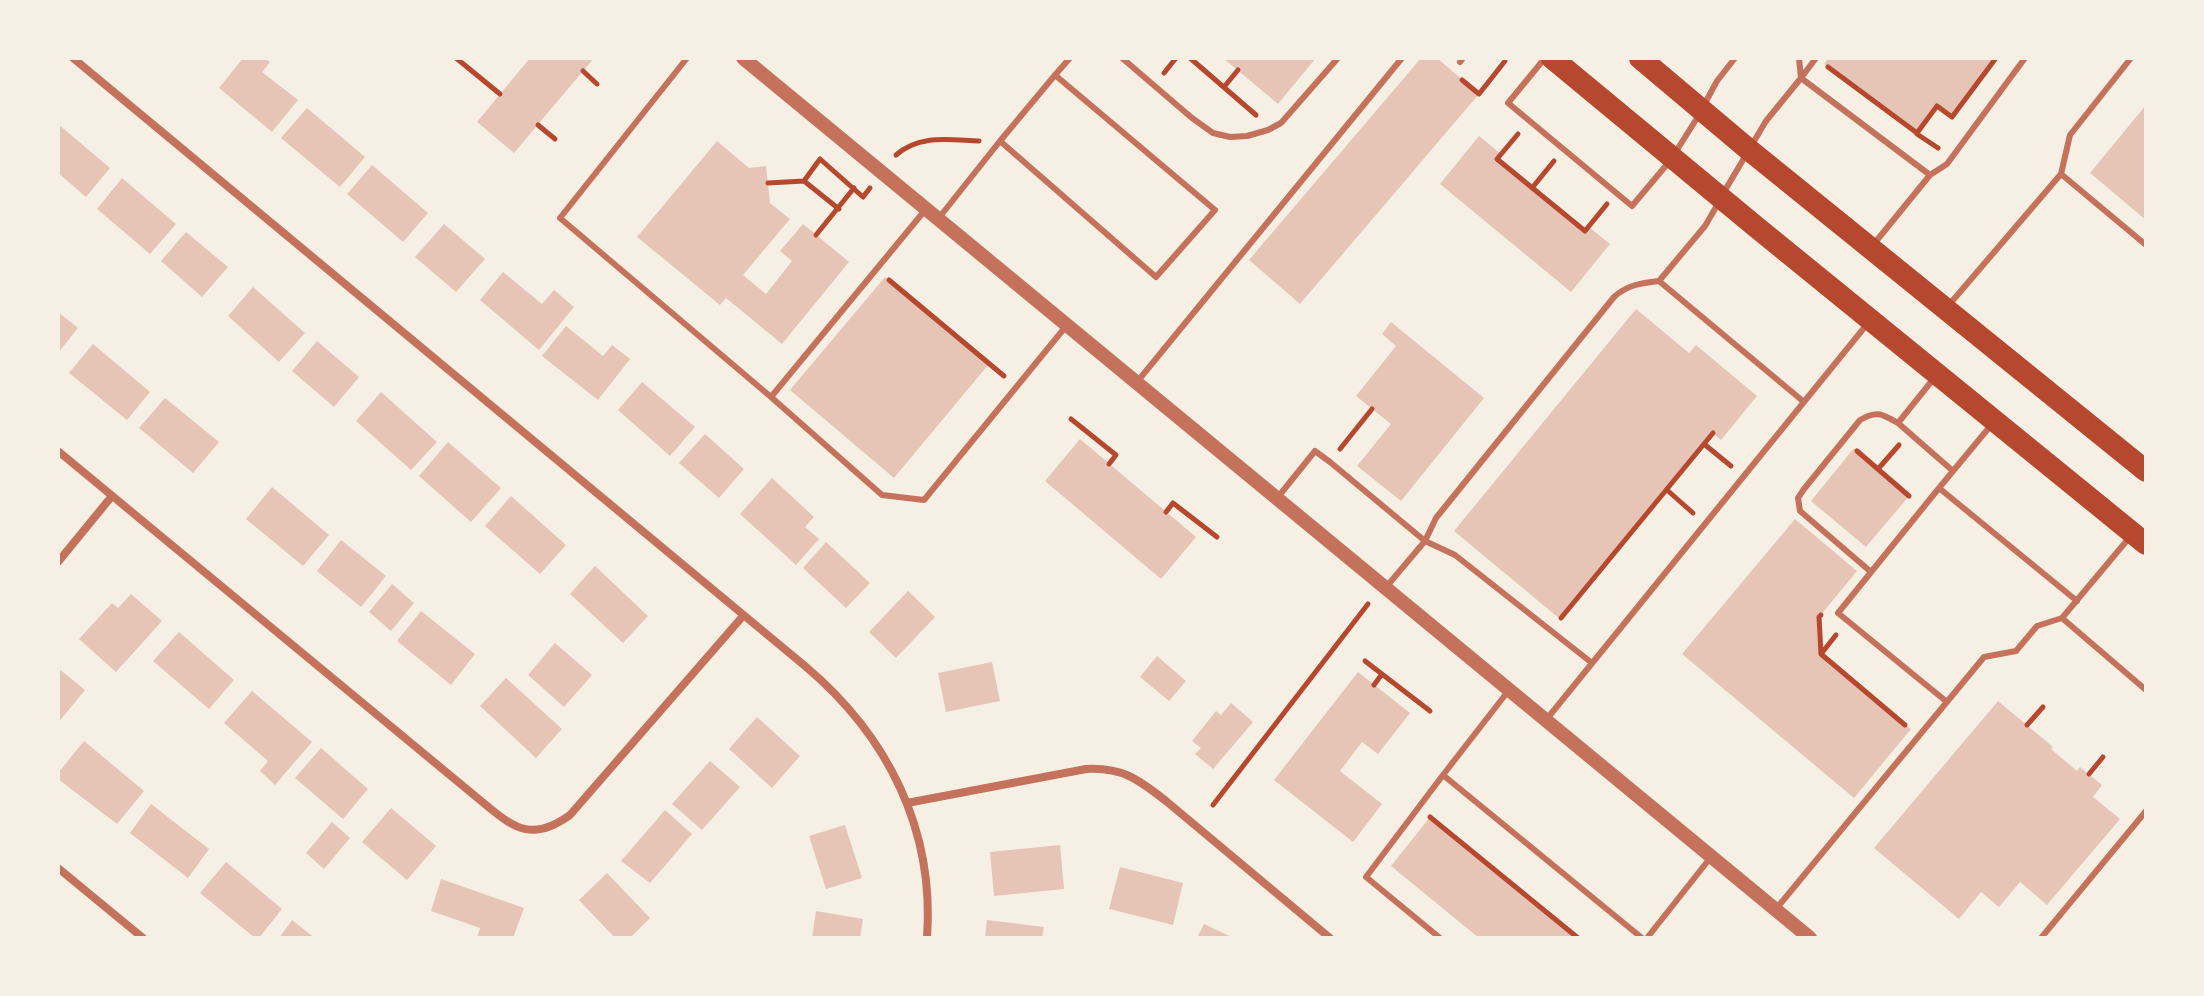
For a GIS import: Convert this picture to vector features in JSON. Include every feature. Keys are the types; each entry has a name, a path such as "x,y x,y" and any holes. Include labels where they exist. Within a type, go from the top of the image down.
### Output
{"highway":[{"path":"1552,58 2140,539"},
{"path":"1640,58 2146,471"}],"street":[{"path":"73,58 839,696 878,746 907,803 926,882 927,938"},
{"path":"743,58 1810,938"},
{"path":"58,451 516,828 526,830 549,826 570,815 743,616"},
{"path":"58,562 112,496"},
{"path":"907,803 1086,769 1104,768 1123,772 1166,801 1330,938"},
{"path":"58,868 143,938"}],"lane":[{"path":"687,58 560,218 882,495 924,500 1067,325"},
{"path":"771,397 1000,141 1070,58"},
{"path":"1122,58 1202,126 1213,133 1230,137 1247,136 1281,123 1338,58"},
{"path":"1137,382 1402,58"},
{"path":"1545,58 1508,103 1632,206 1673,157 1717,81 1735,58"},
{"path":"1799,58 1801,78 1930,175"},
{"path":"1385,589 1425,541 1436,518 1614,297 1640,283 1659,281 1705,226 1766,121 1816,58"},
{"path":"1871,248 1930,175 1952,158 2025,58"},
{"path":"1945,309 2061,174 2070,135 2131,58"},
{"path":"1000,141 1156,277 1215,210 1055,75"},
{"path":"2061,174 2146,245"},
{"path":"1659,281 1804,402"},
{"path":"1546,720 1870,320"},
{"path":"1898,423 1937,374"},
{"path":"1871,572 1800,511 1798,498 1860,420 1870,414 1881,414 1898,423 1953,471"},
{"path":"1947,702 1838,613 1995,421"},
{"path":"1277,499 1315,451 1425,541 1455,555 1592,663"},
{"path":"1939,488 2077,601"},
{"path":"1775,909 1984,657 2016,651 2037,626 2062,618 2140,539"},
{"path":"2062,618 2146,690"},
{"path":"1440,938 1366,877 1509,690"},
{"path":"1443,775 1644,938 1711,857"},
{"path":"2041,938 2146,811"}],"path":[{"path":"456,58 500,94"},
{"path":"1165,72 1176,58"},
{"path":"1190,58 1258,116"},
{"path":"1917,133 1937,106 1952,117 1996,58"},
{"path":"1479,94 1505,61"},
{"path":"1824,64 1952,158"},
{"path":"1224,87 1238,70"},
{"path":"583,71 597,84"},
{"path":"1529,120 1497,159 1585,231 1616,193"},
{"path":"538,125 555,139"},
{"path":"896,155 907,145 922,140 1000,141"},
{"path":"1532,188 1564,149"},
{"path":"804,181 820,159 863,197 871,187"},
{"path":"768,183 804,181 839,209"},
{"path":"816,235 854,188"},
{"path":"885,277 989,364"},
{"path":"1330,462 1372,409"},
{"path":"1071,419 1116,455 1109,464"},
{"path":"1560,619 1713,433"},
{"path":"1878,469 1909,433"},
{"path":"1704,444 1743,477"},
{"path":"1854,448 1910,495 1901,505"},
{"path":"1667,490 1705,524"},
{"path":"1166,512 1173,503 1217,537"},
{"path":"1213,805 1368,604"},
{"path":"1822,613 1819,617 1821,654 1911,729"},
{"path":"1819,622 1836,635 1821,654"},
{"path":"1365,661 1430,711"},
{"path":"1374,685 1382,674"},
{"path":"2027,725 2043,707"},
{"path":"2089,774 2103,757"},
{"path":"1430,817 1578,938"}],"building":[{"path":"243,58 264,58 270,62 262,72 298,100 272,132 219,88"},
{"path":"530,58 594,58 514,153 477,122"},
{"path":"1223,58 1316,58 1278,104"},
{"path":"1421,58 1437,58 1479,94 1300,304 1249,260"},
{"path":"1829,58 1996,58 1952,117 1937,106 1917,133 1824,64"},
{"path":"2146,105 2146,220 2090,173"},
{"path":"307,108 365,157 340,187 281,138"},
{"path":"58,124 110,168 86,197 58,173"},
{"path":"1479,136 1501,154 1497,159 1585,231 1589,227 1610,244 1571,292 1440,184"},
{"path":"717,141 749,168 766,166 770,203 790,219 743,275 766,294 792,261 780,251 803,224 849,262 782,344 726,298 720,305 637,237"},
{"path":"372,165 428,213 403,242 347,194"},
{"path":"122,178 176,224 150,254 97,209"},
{"path":"444,224 485,259 456,292 415,257"},
{"path":"186,232 228,267 202,297 161,261"},
{"path":"503,272 542,304 554,290 574,307 539,350 480,300"},
{"path":"885,277 989,364 894,478 790,390"},
{"path":"253,287 305,333 279,362 228,316"},
{"path":"1636,309 1689,353 1696,345 1757,396 1721,440 1713,433 1560,619 1454,531"},
{"path":"58,312 78,328 58,353"},
{"path":"1391,322 1484,398 1401,501 1357,466 1391,424 1356,396 1396,346 1382,334"},
{"path":"566,326 603,356 612,345 630,359 598,400 542,356"},
{"path":"317,341 359,377 334,407 292,371"},
{"path":"93,344 150,392 127,420 69,373"},
{"path":"642,382 695,427 670,456 618,410"},
{"path":"381,392 437,442 411,470 356,421"},
{"path":"165,398 219,442 193,473 139,428"},
{"path":"705,434 744,469 719,498 679,463"},
{"path":"1080,439 1196,537 1161,579 1045,481"},
{"path":"448,442 501,488 471,522 419,476"},
{"path":"1854,448 1910,495 1866,547 1811,501"},
{"path":"772,478 814,517 805,527 819,539 796,565 740,514"},
{"path":"272,487 329,535 303,566 246,519"},
{"path":"511,496 566,545 540,574 485,526"},
{"path":"1795,519 1857,571 1819,617 1821,654 1911,729 1854,798 1682,654"},
{"path":"341,540 386,576 361,607 317,571"},
{"path":"826,542 870,583 846,608 803,568"},
{"path":"595,566 648,616 623,643 570,594"},
{"path":"392,584 414,603 391,631 369,612"},
{"path":"908,591 935,617 896,658 869,632"},
{"path":"131,594 162,621 116,672 79,639 112,603 118,608"},
{"path":"421,611 475,654 451,685 397,641"},
{"path":"179,632 234,680 209,709 153,661"},
{"path":"555,643 592,675 564,707 528,675"},
{"path":"1157,656 1186,681 1169,701 1140,677"},
{"path":"992,662 1000,701 946,712 938,673"},
{"path":"58,668 85,690 58,723"},
{"path":"1358,672 1410,713 1378,754 1362,742 1340,771 1382,804 1353,842 1274,780"},
{"path":"506,678 562,729 536,758 480,706"},
{"path":"252,691 312,742 275,785 260,771 268,761 224,723"},
{"path":"1998,701 2077,771 2080,767 2102,785 2093,797 2120,819 2047,905 2020,882 1999,907 1981,892 1959,919 1874,848"},
{"path":"1231,703 1253,722 1213,769 1195,754 1201,748 1192,741 1216,711 1221,715"},
{"path":"757,717 800,756 772,788 729,749"},
{"path":"84,741 144,791 117,824 58,779 58,773"},
{"path":"321,748 368,789 343,819 295,778"},
{"path":"710,761 740,787 702,830 672,804"},
{"path":"151,804 209,849 188,878 130,833"},
{"path":"391,808 436,846 407,880 362,842"},
{"path":"665,810 692,834 650,883 621,861"},
{"path":"1430,817 1578,938 1479,938 1391,866"},
{"path":"332,822 350,838 324,869 306,853"},
{"path":"845,825 862,878 826,889 809,836"},
{"path":"1060,845 1064,889 994,896 990,852"},
{"path":"226,862 282,909 259,938 255,938 200,893"},
{"path":"1120,867 1183,883 1173,925 1109,909"},
{"path":"607,873 650,918 630,938 615,938 579,900"},
{"path":"441,879 524,908 513,938 477,938 480,928 431,911"},
{"path":"816,911 863,919 860,938 812,938"},
{"path":"292,920 315,938 279,938"},
{"path":"987,920 1044,927 1042,938 985,938"},
{"path":"1204,924 1234,938 1197,938"}]}
